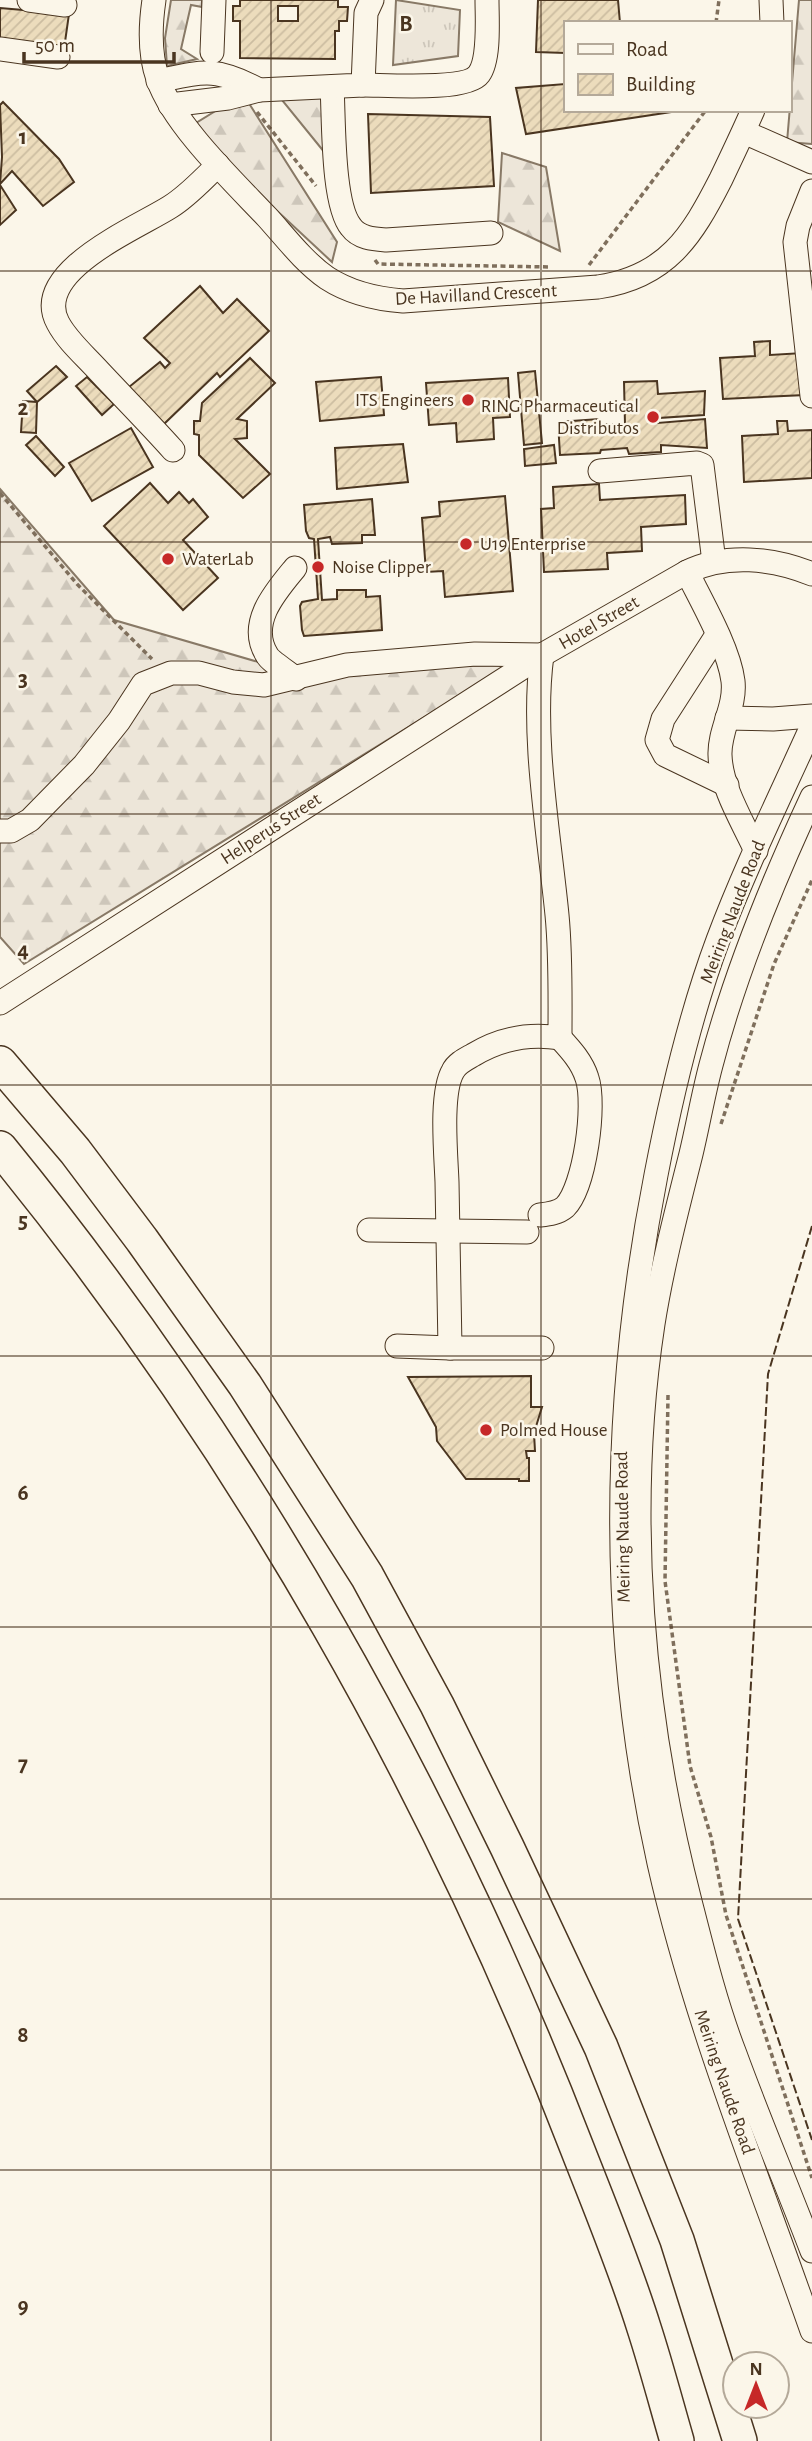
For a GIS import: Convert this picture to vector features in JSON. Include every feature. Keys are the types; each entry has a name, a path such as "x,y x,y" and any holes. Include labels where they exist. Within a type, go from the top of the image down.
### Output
{"highway":[{"path":"0,1063 75,1151 245,1385 367,1576 437,1705 538,1910 601,2047 677,2240 740,2441"},
{"path":"0,1148 169,1373 276,1538 412,1779 490,1938 547,2069 644,2326 677,2441"}],"street":[{"path":"29,0 65,5"},
{"name":"De Havilland Crescent","path":"154,0 150,41 152,60 170,105 218,165 303,256 330,279 366,295 389,300 598,287 622,282 651,269 679,248 698,223 752,112"},
{"path":"212,52 214,0"},
{"path":"363,85 366,13 372,0"},
{"path":"170,105 199,103 251,92 363,85 454,85 474,80 483,66 487,0"},
{"path":"771,0 772,21"},
{"path":"0,49 58,57"},
{"path":"159,81 196,74 227,74 251,92"},
{"path":"332,87 339,194 345,218 356,232 374,239 386,240 491,233"},
{"path":"744,132 812,162"},
{"path":"173,450 72,343 58,323 53,296 65,277 110,240 172,206 218,165"},
{"path":"812,191 798,226 795,242 812,396"},
{"path":"600,471 697,463 702,465 714,562"},
{"name":"Hotel Street","path":"171,673 199,673 233,682 264,685 347,665 475,654 542,655 687,572 714,562 747,560 803,570"},
{"path":"295,568 269,600 259,631 267,656 296,679"},
{"path":"803,570 812,582"},
{"path":"687,572 717,635 733,679 734,695 720,755 727,785 756,851"},
{"path":"717,635 663,719 657,740 665,755 727,785"},
{"path":"369,1230 448,1231 534,1224 560,1211 571,1199 579,1181 591,1114 591,1089 574,1054 560,1038 558,919 538,720 542,655"},
{"name":"Helperus Street","path":"0,1003 542,655"},
{"path":"0,831 11,831 30,820 84,765 119,720 142,684 171,673"},
{"path":"727,718 812,716"},
{"name":"Meiring Naude Road","path":"812,726 717,941 683,1056 648,1218 629,1344 621,1450 620,1549 626,1650 638,1753 659,1862 683,1959 708,2038 812,2331"},
{"name":"Meiring Naude Road","path":"812,797 761,916 711,1065 653,1322 640,1453 640,1565 647,1656 660,1758 678,1851 693,1914 733,2051 812,2251"},
{"path":"450,1348 446,1125 447,1091 451,1074 464,1060 496,1043 516,1037 540,1035 560,1038"},
{"path":"397,1346 542,1348"}],"path":[{"path":"716,21 719,0"},
{"path":"251,92 319,190"},
{"path":"587,268 704,112"},
{"path":"370,253 378,264 559,268"},
{"path":"0,493 77,584 141,650 171,673"},
{"path":"719,1131 774,964 812,880"},
{"path":"668,1385 665,1581 690,1766 711,1837 726,1915 812,2178"}],"green space":[{"path":"171,0 202,0 202,7 191,5 181,49 197,59 167,66 165,38"},
{"path":"396,0 460,10 458,56 393,65"},
{"path":"799,0 812,0 812,144 787,142"},
{"path":"273,89 333,99 325,153"},
{"path":"243,94 337,242 332,262 188,128"},
{"path":"502,153 546,167 560,251 498,222"},
{"path":"0,489 114,620 282,669 509,665 24,964 0,937"}],"building":[{"path":"240,0 338,0 338,7 348,7 347,21 339,21 339,31 335,31 335,59 240,58 240,21 233,21 233,6 240,6","holes":["278,6 298,6 298,21 278,21"]},
{"path":"538,0 618,0 620,21 564,21 564,53 536,52"},
{"path":"0,8 69,14 64,49 0,38"},
{"path":"564,84 564,112 671,112 526,134 516,88"},
{"path":"3,102 59,159 74,182 43,206 12,171 0,184 0,105"},
{"path":"368,114 490,117 494,186 371,193"},
{"path":"0,185 16,210 0,225"},
{"path":"200,286 223,313 237,299 269,331 220,377 217,373 164,424 129,387 160,362 165,368 170,363 144,338"},
{"path":"770,341 770,355 803,353 805,395 723,399 720,358 755,356 754,342"},
{"path":"250,358 275,383 237,419 247,421 247,438 235,439 270,474 243,498 199,455 199,435 194,434 194,421 200,421 202,403"},
{"path":"56,366 67,377 37,402 27,391"},
{"path":"535,371 542,443 524,445 518,373"},
{"path":"87,377 114,404 102,415 76,386"},
{"path":"381,377 384,415 320,421 316,382"},
{"name":"ITS Engineers","path":"508,378 510,417 493,418 494,439 457,442 456,423 429,425 426,383"},
{"name":"RING Pharmaceutical Distributos","path":"657,381 658,394 705,391 704,415 659,418 658,423 705,419 707,448 661,445 661,452 629,454 627,448 601,450 600,453 560,455 558,422 599,419 599,424 625,424 624,382"},
{"path":"23,401 37,402 36,433 21,432"},
{"path":"777,421 787,421 788,431 812,430 812,478 744,482 742,436 778,434"},
{"path":"131,428 153,467 92,501 69,463"},
{"path":"36,436 64,467 55,476 26,445"},
{"path":"403,444 408,482 337,489 335,448"},
{"path":"554,445 556,463 525,466 524,449"},
{"name":"WaterLab","path":"150,483 168,503 179,492 189,503 193,499 208,517 183,540 218,578 183,610 104,526"},
{"path":"599,484 600,500 685,495 686,524 641,527 642,551 607,553 608,569 544,572 541,509 554,508 553,487"},
{"name":"U19 Enterprise","path":"505,496 513,591 445,597 443,571 426,572 422,518 440,516 439,502"},
{"name":"Noise Clipper","path":"372,499 375,535 362,535 362,543 332,544 330,537 318,539 322,600 337,599 337,590 366,590 366,597 380,596 382,630 304,636 300,606 302,602 318,599 314,539 309,538 306,531 304,505"},
{"name":"Polmed House","path":"531,1376 531,1407 542,1407 534,1433 535,1451 526,1451 529,1458 529,1481 466,1479 437,1441 436,1427 408,1377"}],"fence":[{"path":"812,1226 768,1374 738,1919 812,2140"}],"place":[{"name":"ITS Engineers","path":"468,400"},
{"name":"RING Pharmaceutical Distributos","path":"653,417"},
{"name":"U19 Enterprise","path":"466,544"},
{"name":"WaterLab","path":"168,559"},
{"name":"Noise Clipper","path":"318,567"},
{"name":"Polmed House","path":"486,1430"}]}
